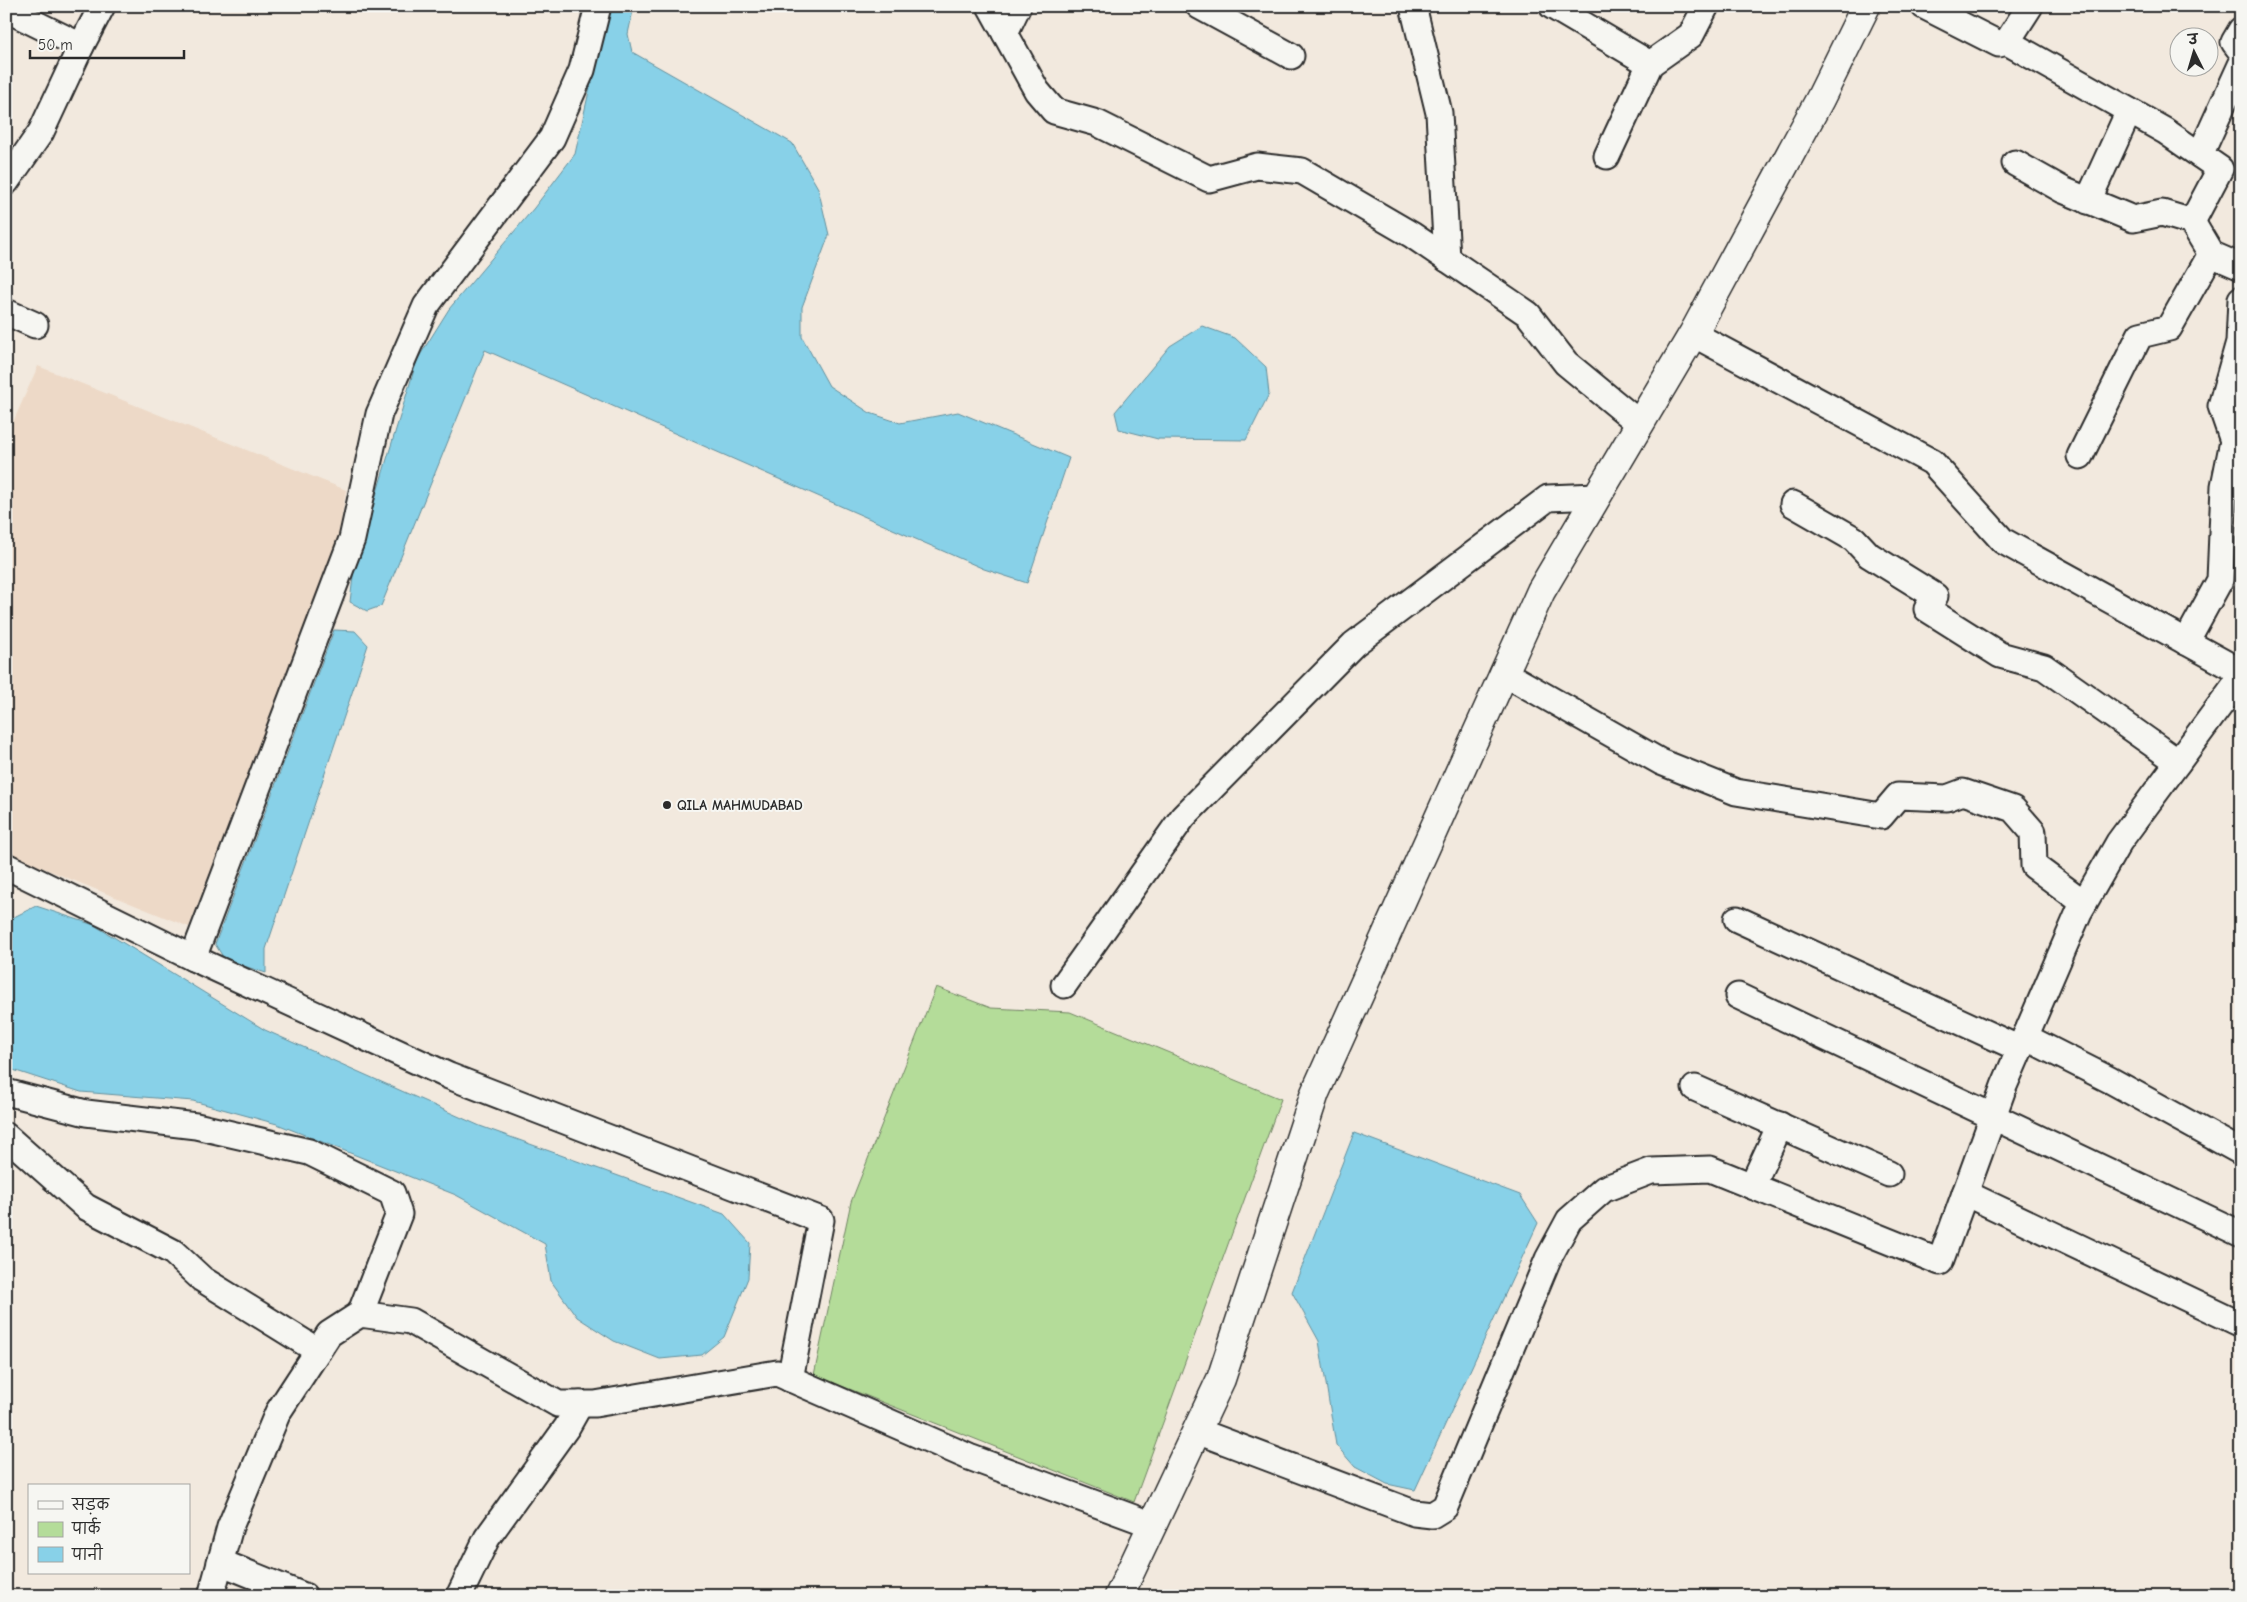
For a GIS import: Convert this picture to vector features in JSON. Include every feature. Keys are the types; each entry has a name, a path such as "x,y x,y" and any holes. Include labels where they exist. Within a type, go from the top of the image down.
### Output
{"main road":[{"path":"1119,1596 1221,1379 1315,1093 1541,591 1694,334 1820,99 1866,6"}],"street":[{"path":"6,182 41,132 102,6"},
{"path":"193,958 352,539 379,414 426,306 552,138 582,70 598,6"},
{"path":"990,6 1037,91 1054,111 1097,123 1209,179 1257,166 1302,171 1412,235 1528,314 1566,362 1640,424"},
{"path":"1005,33 1018,6"},
{"path":"1199,6 1291,56"},
{"path":"1413,6 1439,113 1447,259"},
{"path":"1552,6 1650,64"},
{"path":"1607,156 1650,64 1692,35 1706,6"},
{"path":"1924,6 1999,44 2007,42 2030,6"},
{"path":"6,8 81,46"},
{"path":"2241,30 2234,42 2241,51"},
{"path":"2007,42 2165,132 2220,169 2192,222"},
{"path":"2200,156 2241,65"},
{"path":"2088,201 2129,111"},
{"path":"2015,163 2063,190 2133,219 2162,213 2192,222 2211,254 2241,267"},
{"path":"2080,456 2140,335 2169,328 2211,254"},
{"path":"2186,642 2220,580 2224,486 2233,441 2221,406 2238,356 2241,299"},
{"path":"6,312 35,325"},
{"path":"1694,334 1932,462 2003,541 2241,672"},
{"path":"1064,985 1183,817 1354,644 1548,498 1597,496"},
{"path":"1793,504 1854,539 1869,555 1934,596 1926,609 2000,655 2044,667 2178,762"},
{"path":"1504,673 1661,762 1736,792 1882,816 1898,796 1947,798 1963,792 2013,809 2033,832 2034,866 2084,903"},
{"path":"1197,1431 1414,1513 1432,1515 1445,1507 1548,1259 1569,1220 1604,1189 1651,1171 1710,1169 1940,1262 1992,1117 2022,1043 2084,903 2119,842 2241,677"},
{"path":"6,866 193,958 448,1076 821,1220 790,1379"},
{"path":"1737,919 2110,1080 2241,1152"},
{"path":"1738,996 2241,1234"},
{"path":"1695,1088 1889,1174"},
{"path":"6,1092 86,1113 196,1126 309,1152 392,1193 399,1214 360,1314 329,1334 278,1412 230,1527 211,1596"},
{"path":"1752,1186 1780,1126"},
{"path":"6,1136 86,1207 173,1252 202,1279 318,1352"},
{"path":"1965,1193 2241,1324"},
{"path":"360,1314 412,1321 558,1404 595,1404 777,1373 969,1457 1153,1525"},
{"path":"459,1596 486,1538 567,1427 580,1404"},
{"path":"220,1562 304,1596"}],"shaded area":[{"path":"38,366 346,490 337,545 189,927 6,853 6,438"}],"green space":[{"path":"936,987 991,1008 1070,1012 1281,1099 1134,1502 814,1375 851,1202"}],"water":[{"path":"608,6 634,6 628,34 632,52 792,143 818,188 829,235 802,307 802,337 829,386 870,413 900,423 958,412 1069,458 1027,583 984,569 485,350 381,606 367,611 350,602 354,568 417,360 449,309 534,208 575,154"},
{"path":"1202,326 1235,338 1266,367 1269,394 1246,440 1158,439 1119,429 1115,412 1170,346"},
{"path":"334,630 355,631 368,645 266,949 266,973 225,960 215,944"},
{"path":"36,906 94,925 265,1030 480,1126 724,1214 750,1243 748,1278 724,1337 702,1355 660,1359 614,1341 577,1317 551,1281 545,1244 456,1195 277,1124 193,1101 81,1092 7,1068 6,921"},
{"path":"1354,1133 1520,1195 1538,1223 1415,1490 1387,1484 1355,1467 1336,1445 1319,1341 1292,1292"}],"place":[{"name":"QILA MAHMUDABAD","path":"667,805"}]}
